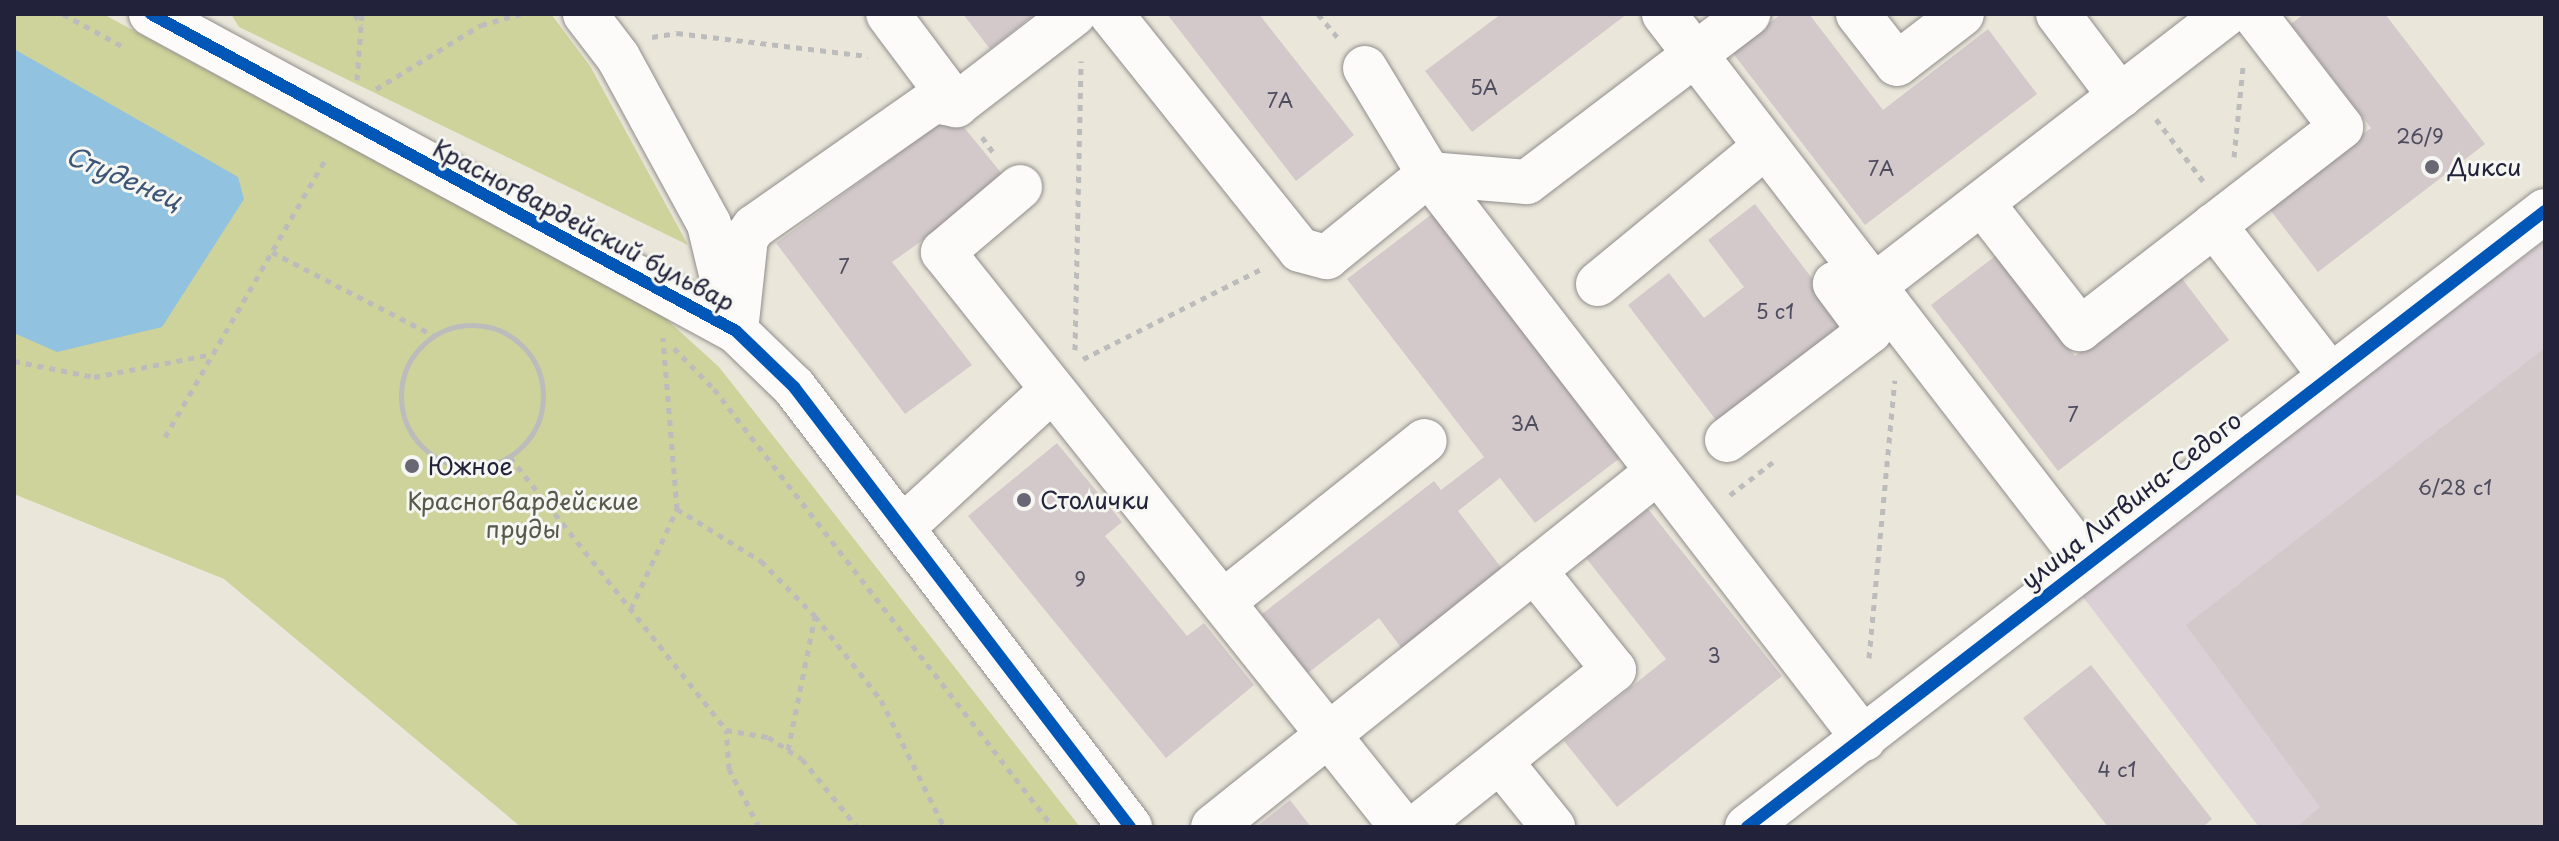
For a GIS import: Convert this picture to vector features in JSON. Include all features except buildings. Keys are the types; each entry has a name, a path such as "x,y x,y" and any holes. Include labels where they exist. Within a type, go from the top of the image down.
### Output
{"street":[{"name":"Красногвардейский бульвар","path":"151,14 189,24 736,331 794,387 1130,827"},
{"path":"888,14 956,105"},
{"path":"1111,14 1300,250 1327,257 1429,174 1527,182 1748,14"},
{"path":"1664,14 1695,55 1755,155 1870,331 1727,440"},
{"path":"1858,14 1897,64 1962,14"},
{"path":"2058,14 2126,91"},
{"path":"1874,286 2226,14"},
{"path":"1982,203 2080,329 2341,127 2254,14"},
{"path":"598,26 709,224 736,331"},
{"path":"736,331 746,238 754,227 934,101 956,105 1078,30"},
{"path":"1365,68 1429,174 1656,473 1864,739"},
{"path":"1598,284 1755,155"},
{"path":"1755,155 1874,286 2086,561"},
{"path":"1020,187 943,252 1402,827"},
{"name":"улица Литвина-Седого","path":"1747,827 1864,739 2086,561 2545,211"},
{"path":"2221,219 2330,375"},
{"path":"902,528 1052,390"},
{"path":"1223,602 1425,441"},
{"path":"1213,827 1656,473"},
{"path":"1417,827 1614,670 1534,570"},
{"path":"1500,761 1553,827"}],"path":[{"path":"355,14 361,25"},
{"path":"357,86 362,14"},
{"path":"368,93 481,25 520,14"},
{"path":"598,26 924,60"},
{"path":"1078,30 1074,363 1300,250"},
{"path":"2221,219 2243,60"},
{"path":"2126,91 2221,219"},
{"path":"956,105 1020,187"},
{"path":"165,437 326,158 340,165"},
{"path":"272,252 433,335"},
{"path":"469,324 505,332 533,358 544,393 536,430 510,457 462,466 438,460 411,435 400,399 408,363 433,335 469,324"},
{"path":"631,609 677,509 662,325"},
{"path":"649,329 663,337 714,389 1053,827"},
{"path":"1869,658 1896,369 1922,348"},
{"path":"14,361 94,377 213,354"},
{"path":"510,457 726,730 729,769 759,827"},
{"path":"677,509 761,561 815,616 881,700 944,827"},
{"path":"788,750 815,616"},
{"path":"726,730 768,737 788,750 857,827"}],"shaded area":[{"path":"2545,241 2545,827 2259,827 2080,593"}],"green space":[{"name":"Красногвардейские пруды","path":"14,14 103,14 664,317 719,367 1080,827 521,827 224,579 14,494"},
{"path":"231,14 551,14 590,66 688,245 239,27"}],"water":[{"name":"Студенец","path":"14,49 238,177 244,199 162,327 57,352 14,333"}],"cycle path":[{"path":"151,14 736,331 794,387 1130,827"},
{"path":"1747,827 2545,211"}],"place":[{"name":"Дикси","path":"2432,167"},
{"name":"Южное","path":"412,466"},
{"name":"Столички","path":"1024,500"}]}
